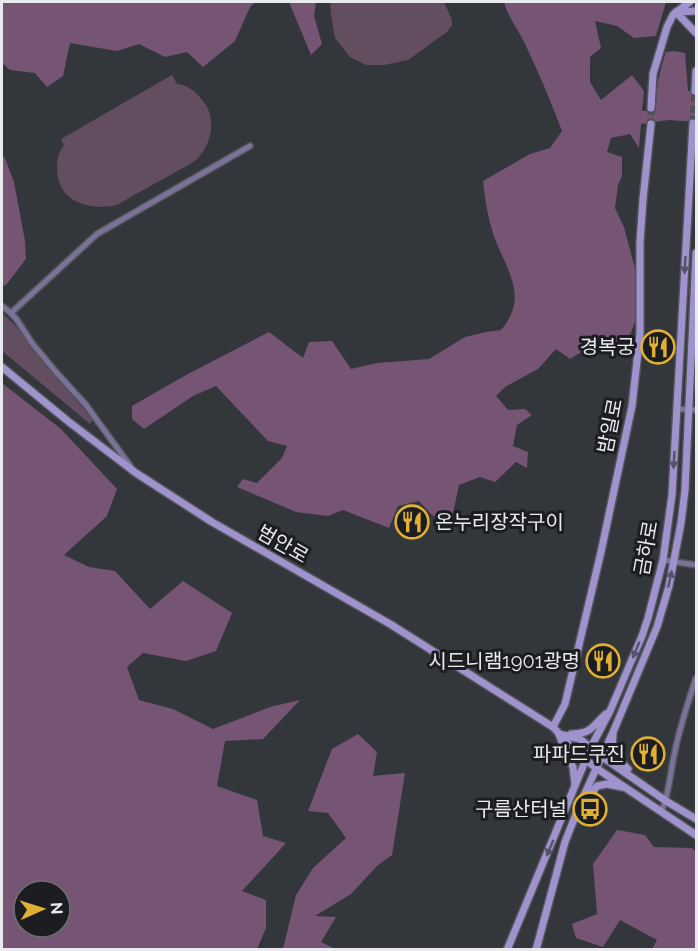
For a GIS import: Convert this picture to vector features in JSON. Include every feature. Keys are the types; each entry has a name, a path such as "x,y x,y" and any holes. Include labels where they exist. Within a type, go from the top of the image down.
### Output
{"main road":[{"path":"651,108 653,74 667,27 676,12 690,2"},
{"path":"676,12 696,11"},
{"path":"676,12 696,33"},
{"path":"695,91 696,71"},
{"name":"밤일로","path":"553,727 565,704 632,406 640,334 640,242 651,123"},
{"name":"금하로","path":"507,950 591,747 610,711 642,636 663,560 672,495 693,123"},
{"name":"금하로","path":"536,950 566,842 580,804 657,627 669,586 685,490 692,410 696,253"},
{"name":"범안로","path":"2,367 136,473 212,522 390,624 553,727 575,751 596,768 696,835"},
{"path":"575,788 573,767 564,751 559,734 579,734 589,731 610,711"},
{"path":"614,730 612,745 614,753 638,780"},
{"name":"범안로","path":"559,734 580,739 666,801 696,819"},
{"path":"580,804 597,786 607,784 626,788"}],"street":[{"path":"11,313 97,234 250,146"},
{"path":"2,306 11,313 38,350 86,405 136,473"},
{"path":"677,410 692,410"},
{"path":"663,560 696,565"},
{"path":"661,812 666,801 675,751 696,678"}],"shaded area":[{"path":"2,2 255,2 250,7 235,41 203,67 187,52 165,57 139,44 117,51 70,43 63,76 47,87 35,73 10,70 2,63"},
{"path":"289,2 316,2 314,16 322,44 311,55"},
{"path":"330,2 444,2 452,25 447,32 408,60 384,65 366,65 350,57 335,38"},
{"path":"504,2 666,2 656,36 634,38 617,26 595,21 601,48 590,57 590,82 601,100 632,75 644,91 642,111 655,110 658,80 666,52 674,51 685,53 688,91 696,92 696,122 669,120 641,124 639,148 630,134 611,138 607,152 622,157 622,176 618,185 615,208 624,227 637,276 636,319 630,335 613,348 591,346 570,359 556,349 538,369 505,387 496,396 508,410 525,409 532,415 517,425 513,446 528,452 527,468 516,462 495,482 480,477 459,485 450,527 432,515 419,501 398,506 389,528 343,510 328,516 296,512 237,487 243,479 257,483 282,458 287,446 268,441 216,386 193,396 144,429 132,419 132,406 269,332 303,358 309,342 332,341 351,369 377,363 429,359 465,337 501,330 510,318 515,294 492,229 483,181 530,154 550,148 562,131 535,66"},
{"path":"172,75 177,84 190,88 197,94 206,105 211,118 209,140 198,158 117,205 96,207 76,201 69,196 62,189 58,180 58,159 64,146 61,139"},
{"path":"2,156 5,158 14,182 26,259 6,285 2,286"},
{"path":"2,313 24,335 93,420 90,424 2,351"},
{"path":"2,383 61,429 117,489 107,516 64,555 89,567 115,571 150,609 183,581 232,613 216,651 186,661 143,653 127,667 139,700 173,709 213,729 270,707 300,700 263,739 225,741 217,786 257,800 263,836 286,843 242,891 266,900 266,928 257,949 2,949"},
{"path":"358,734 377,752 373,776 405,773 392,855 377,866 351,894 315,916 336,917 321,942 335,949 283,949 296,895 313,868 346,838 328,813 308,811 332,749"},
{"path":"617,830 645,835 654,847 692,848 696,852 696,949 652,949 657,940 620,920 603,947 576,938 572,924 597,914 593,864"}],"tunnel":[{"path":"693,123 695,91"},
{"path":"651,108 651,124"}],"place":[{"name":"경복궁","path":"658,347"},
{"name":"온누리장작구이","path":"412,522"},
{"name":"시드니램1901광명","path":"603,661"},
{"name":"파파드쿠진","path":"648,754"},
{"name":"구름산터널","path":"590,809"}]}
